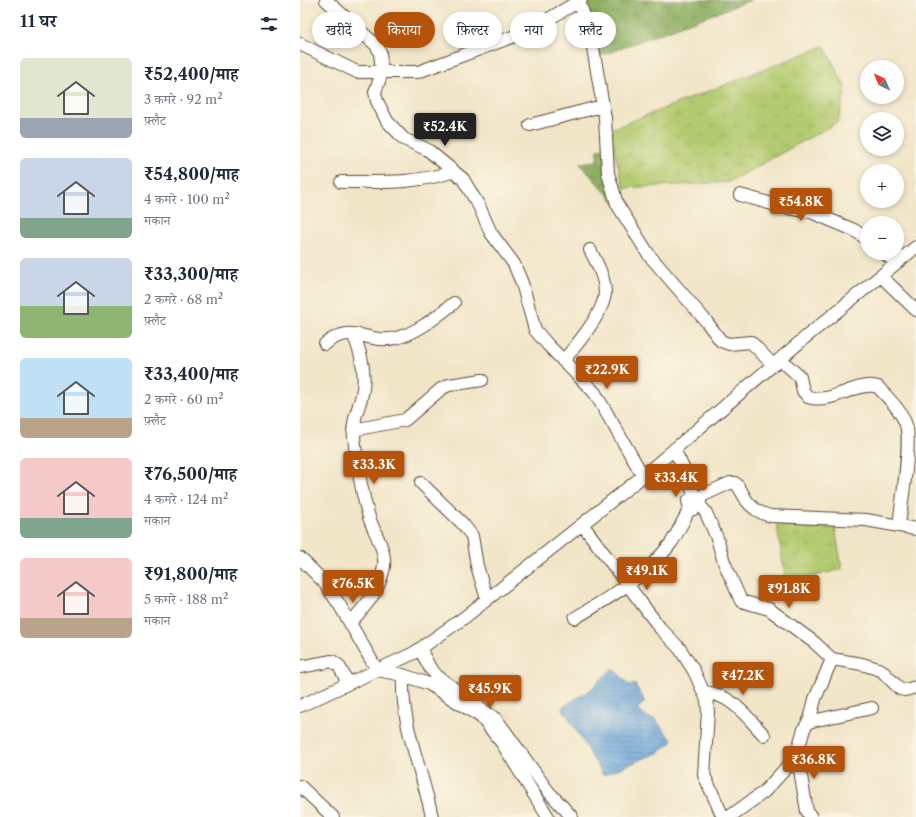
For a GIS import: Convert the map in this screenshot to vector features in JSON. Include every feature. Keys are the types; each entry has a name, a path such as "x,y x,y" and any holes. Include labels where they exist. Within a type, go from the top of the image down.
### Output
{"street":[{"path":"326,0 376,46 380,52 382,73 375,92 377,101 387,121 404,139 428,150 463,179 479,206 491,233 514,264 522,283 536,330 563,362 595,393 643,476"},
{"path":"300,44 357,72 418,72 528,31 578,1 591,36 604,118 608,173 617,204 636,238 721,341 729,344 751,342 776,362 800,377 803,391 808,396 823,399 866,386 875,386 878,388 898,410 906,425 908,440 899,526"},
{"path":"530,125 602,106"},
{"path":"341,182 406,181 432,177 454,171"},
{"path":"740,195 782,207 811,212 854,230 860,234"},
{"path":"300,706 420,649 466,617 643,476 776,362 916,247"},
{"path":"563,362 588,331 604,299 604,282 590,250"},
{"path":"892,260 896,264"},
{"path":"881,276 916,310"},
{"path":"325,344 340,334 353,334 384,340 395,338 417,330 454,303"},
{"path":"350,623 365,607 378,585 384,564 382,551 365,503 353,430 353,419 362,396 364,378 363,364 353,334"},
{"path":"353,430 405,420 441,389 449,385 482,380"},
{"path":"674,449 690,482 695,502 706,513 717,538 724,562 741,601 769,609 804,635 832,659 862,664 881,670 900,689 905,690 916,687"},
{"path":"421,483 462,523 472,536 477,566 487,599"},
{"path":"575,618 645,572 671,542 695,502 730,483 735,483 746,501 753,508 760,513 771,516 866,520 916,529"},
{"path":"582,524 660,628 680,648 694,671 707,700 708,712 704,775 723,817"},
{"path":"300,558 322,581 350,623 377,670"},
{"path":"420,649 430,668 437,676 497,720 548,791 572,817"},
{"path":"729,817 764,792 787,767 797,753 815,699 832,659"},
{"path":"300,667 332,661 339,666 348,683"},
{"path":"377,670 403,674 429,684 481,717 491,727 502,743 548,817"},
{"path":"403,674 403,704 408,732 414,757 426,790 432,817"},
{"path":"704,692 720,695 729,701 764,735"},
{"path":"808,722 872,708"},
{"path":"797,753 807,808 811,817"},
{"path":"300,786 333,817"}],"green space":[{"path":"592,0 751,0 600,56 597,48 616,48 616,12 584,12 582,6"},
{"path":"824,46 846,88 838,122 729,182 624,188 609,130"},
{"path":"609,146 620,208 579,163 597,161 598,150"},
{"path":"776,519 834,522 842,569 786,583"}],"water":[{"path":"613,668 630,685 635,684 645,702 637,709 647,717 655,719 673,741 660,752 603,775 562,707 590,690"}]}
